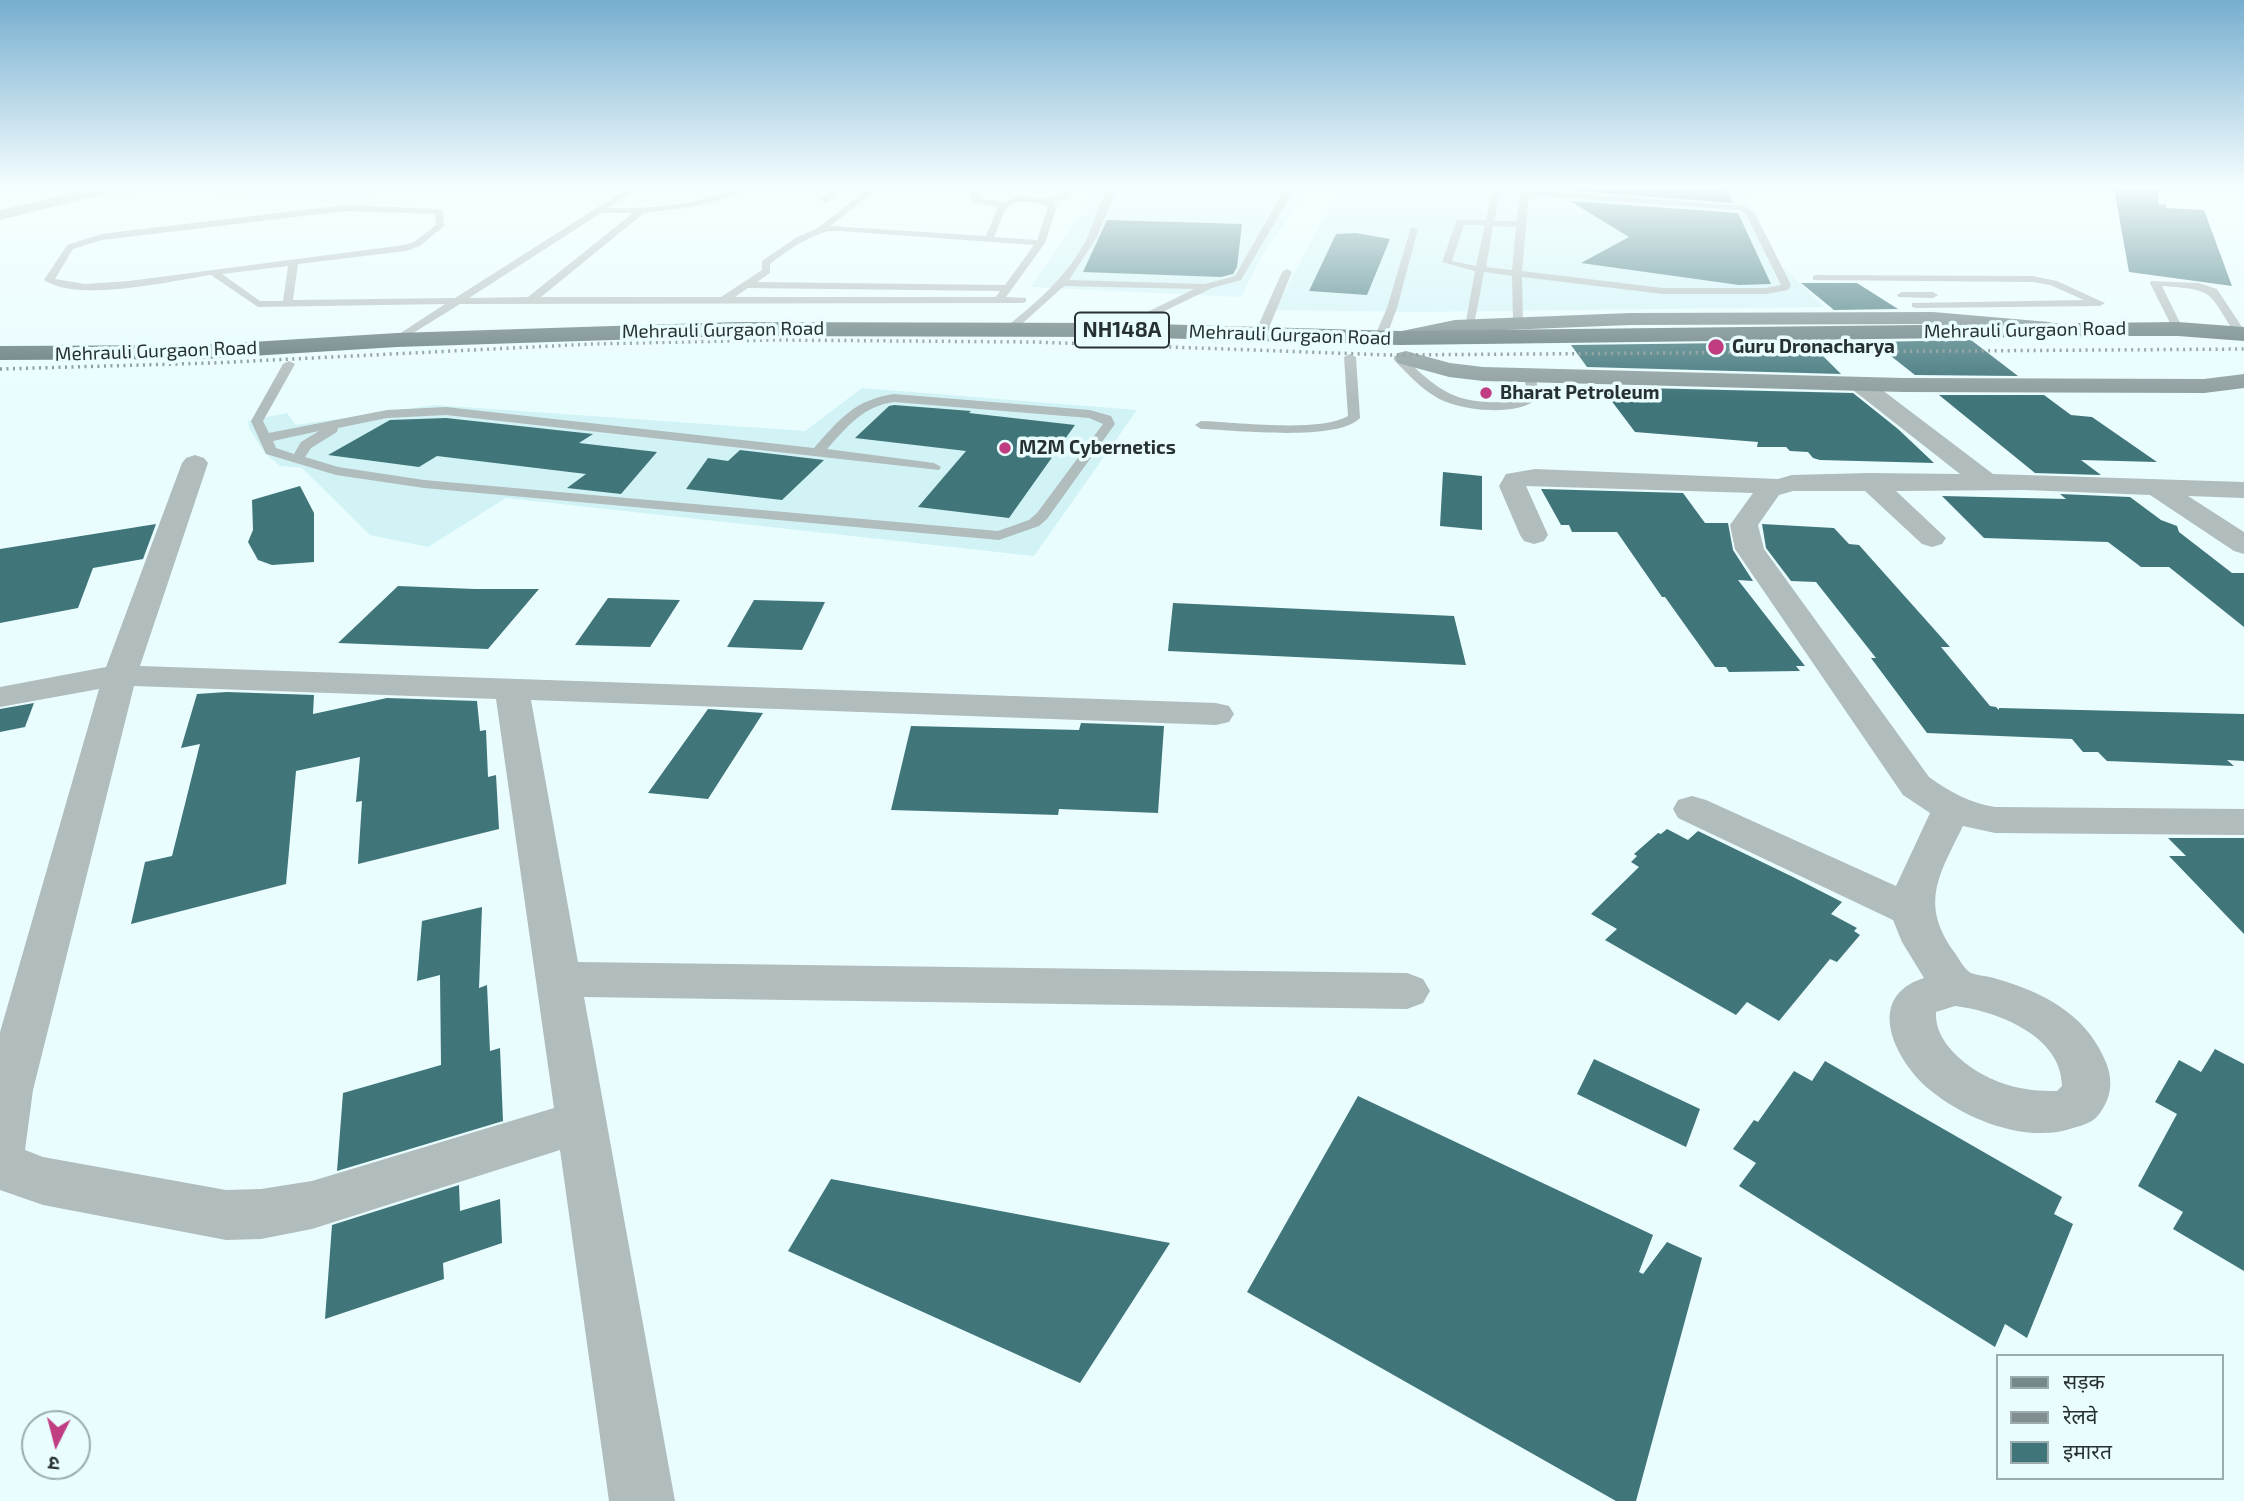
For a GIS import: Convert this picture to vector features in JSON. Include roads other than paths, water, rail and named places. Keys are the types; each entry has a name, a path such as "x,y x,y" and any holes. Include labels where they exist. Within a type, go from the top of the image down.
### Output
{"highway":[{"name":"Mehrauli Gurgaon Road","path":"0,353 202,352 397,340 532,343 1009,342 1350,356 1396,348 2178,328 2240,345"},
{"name":"Mehrauli Gurgaon Road","path":"0,375 289,364 736,329 1119,330 1260,335 1396,348 1928,353"}],"main road":[{"path":"1396,348 1469,325 1690,318 1925,312 2051,330"}],"street":[{"path":"1396,348 1464,372 1529,375 1904,386 2204,386 2244,381"},
{"path":"1861,385 1989,469 2025,482 2244,490"},
{"path":"1904,386 1931,407"},
{"path":"195,463 120,675 8,1090 0,1149 3,1163 14,1172 43,1181 226,1215 261,1214 312,1205 582,1121"},
{"path":"1534,535 1512,486 1515,480 1535,477 1776,485 1870,481 1989,469"},
{"path":"1870,481 1932,538"},
{"path":"1776,485 1760,498 1744,525 1750,549 1916,786 1951,810 1995,820 2244,822"},
{"path":"2158,488 2244,545"},
{"path":"0,697 120,675 1216,714"},
{"path":"512,689 642,1501"},
{"path":"1692,809 1912,911"},
{"path":"1951,810 1915,890 1912,911 1920,933 1955,988"},
{"path":"559,979 1407,991"}],"lane":[{"path":"63,258 50,280 59,285 93,287 325,258"},
{"path":"397,340 525,258"},
{"path":"531,300 583,258"},
{"path":"720,302 766,271 765,263 772,258"},
{"path":"998,301 1029,258"},
{"path":"1010,329 1064,284 1080,258"},
{"path":"1119,330 1208,286 1238,278 1250,258"},
{"path":"1406,258 1392,308 1396,348 1435,392 1451,403 1464,405 1522,404 1531,399 1529,375"},
{"path":"1448,258 1447,262 1456,266 1663,290 1766,291 1784,288 1785,280 1774,258"},
{"path":"1469,325 1484,258"},
{"path":"1518,323 1515,296 1519,258"},
{"path":"288,302 293,262"},
{"path":"214,272 258,304 531,300 1022,300"},
{"path":"1260,335 1287,272"},
{"path":"1816,278 2033,279 2053,283 2100,303 1925,312 1876,279"},
{"path":"2178,328 2155,283 2199,286 2213,290 2240,345"},
{"path":"1064,284 1208,286"},
{"path":"745,285 1007,288"},
{"path":"1902,295 2081,294"},
{"path":"1201,425 1320,429 1343,426 1354,418 1350,356"},
{"path":"289,364 257,421 271,451 336,471 424,484 999,536 1034,523 1042,516 1109,424 1107,419 1090,414 912,398 884,398 862,406 818,451"},
{"path":"266,438 404,411 446,411 818,451 934,467"},
{"path":"298,460 306,445 352,420"}],"railway":[{"path":"0,369 212,363 592,344 777,340 1035,342 1389,355 2244,349"}],"place":[{"name":"Guru Dronacharya","path":"1716,347"},
{"name":"Bharat Petroleum","path":"1486,393"},
{"name":"M2M Cybernetics","path":"1005,448"}]}
